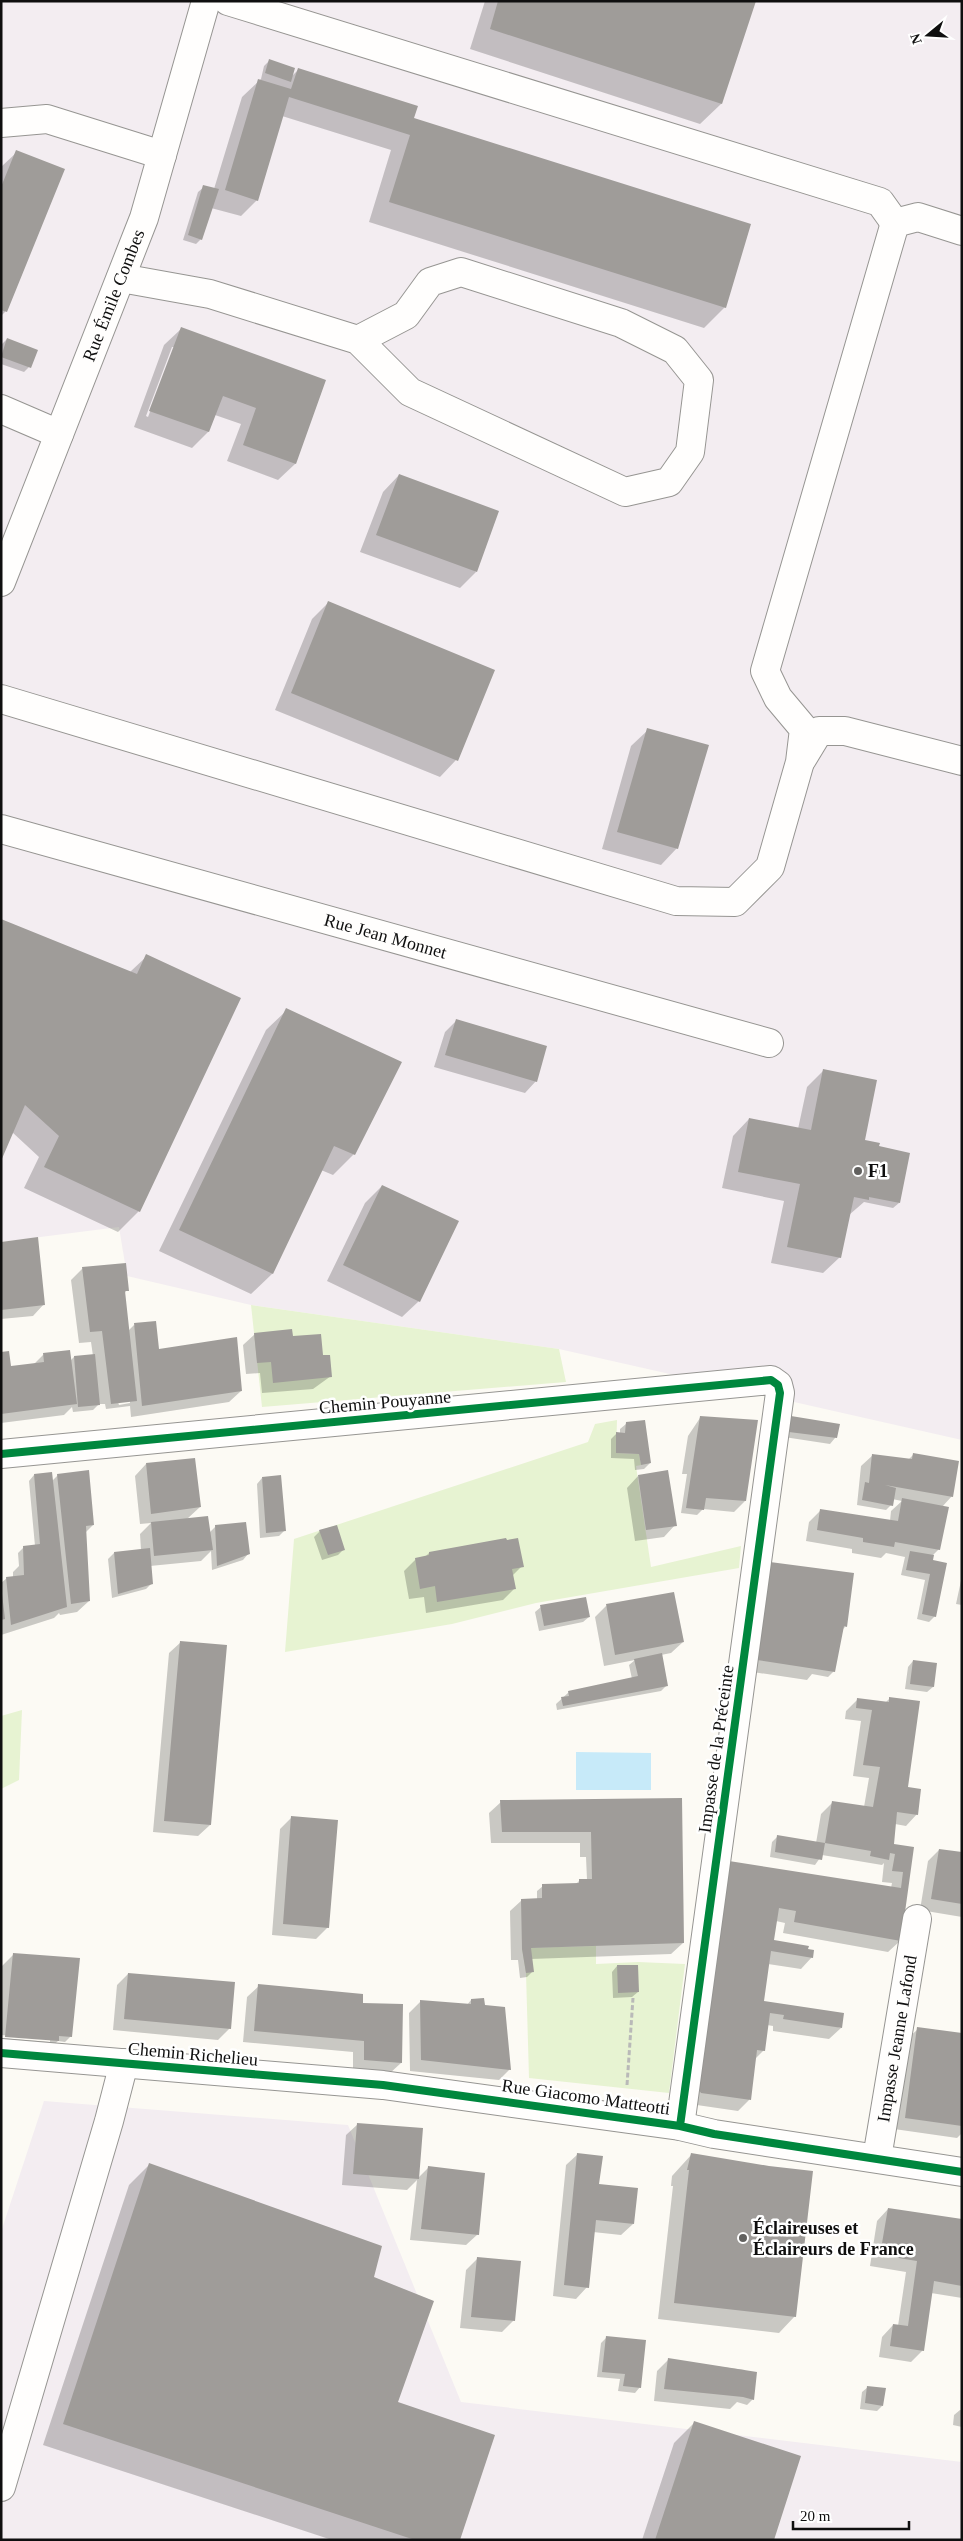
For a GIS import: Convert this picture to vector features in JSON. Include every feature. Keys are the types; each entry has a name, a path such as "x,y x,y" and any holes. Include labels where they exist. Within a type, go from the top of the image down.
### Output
{"street":[{"name":"Rue Émile Combes","path":"1,582 144,218 206,1"},
{"path":"228,1 880,202 895,224"},
{"path":"1,124 47,119 162,155"},
{"path":"895,224 918,217 962,231"},
{"path":"1,698 676,901 735,902 770,867 800,762 804,729 778,698 765,671 895,224"},
{"path":"120,278 210,294 358,340 410,392 625,492 669,482 690,452 699,380 676,350 621,323 461,272 430,282 406,315 358,340"},
{"path":"1,409 60,434"},
{"path":"800,762 819,731 845,730 962,761"},
{"name":"Rue Jean Monnet","path":"1,829 769,1043"},
{"name":"Chemin Pouyanne","path":"1,1454 771,1380"},
{"name":"Impasse de la Préceinte","path":"680,2126 780,1393 778,1385 771,1380"},
{"name":"Impasse Jeanne Lafond","path":"877,2158 917,1919"},
{"name":"Chemin Richelieu","path":"1,2053 383,2085"},
{"path":"1,2487 110,2121 124,2063"},
{"name":"Rue Giacomo Matteotti","path":"383,2085 680,2126 714,2134 962,2172"}],"path":[{"path":"633,1998 626,2088 654,2091 651,2122"}],"shaded area":[{"path":"1,1 962,1 962,1440 559,1349 251,1305 127,1276 119,1227 1,1242"},
{"path":"44,2101 348,2125 461,2402 962,2462 962,2540 1,2540 1,2232"}],"green space":[{"path":"251,1305 559,1349 566,1382 262,1407"},
{"path":"617,1420 616,1453 639,1454 641,1465 636,1466 651,1567 741,1546 739,1568 536,1603 452,1624 285,1652 294,1539 588,1442 595,1424"},
{"path":"22,1710 19,1780 1,1789 1,1716"},
{"path":"596,1946 596,1964 638,1962 685,1964 669,2093 529,2078 526,1973 522,1948"}],"water":[{"path":"576,1752 651,1753 651,1790 576,1790"}],"building":[{"path":"498,1 756,1 722,104 490,29"},
{"path":"269,59 295,68 291,82 265,73"},
{"path":"298,68 418,106 414,118 751,224 726,308 389,202 410,135 289,97 258,201 225,190 258,79 291,89"},
{"path":"16,150 65,169 7,312 1,310 1,187"},
{"path":"203,185 219,189 202,240 188,235"},
{"path":"181,327 326,380 296,464 243,445 256,408 223,396 209,432 149,411"},
{"path":"7,338 38,350 31,368 1,357"},
{"path":"399,474 499,511 477,572 376,535"},
{"path":"328,601 495,670 458,761 291,693"},
{"path":"647,728 709,745 678,849 617,832"},
{"path":"1,919 137,974 146,954 241,998 140,1212 44,1167 59,1136 25,1105 1,1161"},
{"path":"286,1008 402,1062 355,1155 334,1146 273,1274 179,1230"},
{"path":"456,1019 547,1046 537,1082 445,1055"},
{"path":"823,1069 877,1080 865,1140 880,1143 879,1146 910,1153 900,1203 869,1197 869,1200 854,1197 841,1258 787,1247 800,1184 738,1172 749,1118 811,1130"},
{"path":"382,1185 459,1221 420,1302 343,1265"},
{"path":"38,1237 45,1305 1,1310 1,1242"},
{"path":"126,1263 129,1291 125,1291 137,1401 111,1404 102,1331 90,1332 82,1267"},
{"path":"156,1321 159,1349 237,1337 242,1391 142,1406 134,1323"},
{"path":"292,1329 293,1336 321,1334 323,1355 330,1355 332,1377 273,1383 271,1362 257,1363 254,1333"},
{"path":"70,1350 77,1404 1,1414 1,1352 9,1351 11,1366 44,1362 43,1353"},
{"path":"95,1354 100,1405 78,1407 74,1356"},
{"path":"700,1416 758,1420 746,1501 706,1498 704,1510 686,1508"},
{"path":"791,1416 840,1424 837,1438 789,1432"},
{"path":"645,1420 651,1463 641,1465 639,1454 616,1453 616,1432 625,1433 626,1422"},
{"path":"913,1453 959,1461 953,1497 885,1485 896,1488 893,1506 862,1500 865,1482 869,1483 872,1454 912,1459"},
{"path":"195,1458 201,1507 151,1514 146,1463"},
{"path":"89,1470 94,1525 86,1526 90,1601 71,1604 57,1474"},
{"path":"668,1470 677,1526 646,1530 638,1475"},
{"path":"52,1472 67,1607 11,1625 6,1577 24,1575 23,1546 40,1544 34,1474"},
{"path":"281,1475 286,1531 266,1533 262,1477"},
{"path":"902,1498 949,1507 940,1550 895,1542 894,1547 863,1542 863,1538 817,1530 820,1509 898,1521"},
{"path":"208,1516 213,1550 154,1556 151,1522"},
{"path":"246,1522 250,1554 217,1566 215,1525"},
{"path":"337,1525 345,1550 328,1555 319,1530"},
{"path":"506,1538 507,1540 518,1538 524,1567 512,1569 516,1589 437,1602 435,1586 420,1589 415,1558 429,1555 429,1552"},
{"path":"150,1548 153,1584 118,1594 114,1552"},
{"path":"910,1551 934,1555 933,1560 947,1563 936,1617 922,1614 930,1574 906,1570"},
{"path":"770,1562 854,1573 847,1627 844,1626 835,1672 757,1660"},
{"path":"1,1585 5,1619 1,1620"},
{"path":"674,1592 684,1642 615,1655 606,1604"},
{"path":"586,1597 590,1617 544,1626 540,1605"},
{"path":"180,1641 227,1645 211,1825 164,1821"},
{"path":"662,1653 668,1686 563,1706 561,1697 569,1696 568,1691 638,1676 634,1659"},
{"path":"913,1660 937,1663 934,1687 910,1684"},
{"path":"889,1697 920,1701 908,1787 921,1789 918,1815 897,1812 894,1844 914,1847 901,1941 794,1922 796,1911 779,1908 774,1940 809,1946 808,1949 814,1950 813,1958 771,1951 764,2001 844,2013 842,2028 783,2019 784,2015 770,2013 765,2051 757,2050 751,2100 701,2093 699,2090 729,1861 901,1888 903,1872 892,1871 895,1854 890,1853 889,1860 870,1856 871,1851 825,1843 832,1801 873,1807 880,1767 863,1765 872,1710 856,1708 857,1698 889,1702"},
{"path":"682,1798 684,1943 531,1948 534,1972 526,1973 522,1949 521,1899 542,1898 542,1884 579,1883 579,1879 592,1879 591,1832 502,1832 500,1800"},
{"path":"291,1816 338,1820 329,1928 283,1924"},
{"path":"777,1835 825,1843 822,1860 775,1852"},
{"path":"939,1849 962,1852 962,1904 931,1899"},
{"path":"13,1953 80,1958 72,2037 59,2036 59,2041 5,2037"},
{"path":"617,1965 638,1965 639,1992 618,1993"},
{"path":"128,1973 235,1982 231,2029 124,2019"},
{"path":"258,1984 363,1994 363,2003 403,2004 402,2063 364,2060 364,2041 254,2031"},
{"path":"484,1998 485,2005 505,2007 511,2070 421,2060 420,2000 471,2004 471,1999"},
{"path":"917,2027 962,2033 962,2126 905,2118"},
{"path":"357,2123 423,2128 419,2179 353,2174"},
{"path":"577,2153 603,2156 599,2184 638,2188 634,2224 596,2220 589,2288 564,2285"},
{"name":"Éclaireuses et Éclaireurs de France","path":"691,2153 813,2171 796,2317 674,2303 689,2170 687,2170"},
{"path":"149,2163 382,2246 374,2277 434,2301 398,2402 495,2435 460,2540 415,2540 63,2424"},
{"path":"428,2166 485,2173 479,2235 421,2229"},
{"path":"888,2208 962,2219 962,2286 934,2281 924,2351 890,2346 893,2324 908,2326 917,2261 880,2255"},
{"path":"477,2257 521,2261 515,2321 471,2317"},
{"path":"606,2336 646,2340 641,2388 623,2386 625,2374 602,2372"},
{"path":"668,2358 757,2372 754,2400 743,2397 664,2389"},
{"path":"867,2386 886,2388 883,2406 865,2403"},
{"path":"694,2421 801,2456 774,2540 655,2540"}],"cycle path":[{"path":"1,1454 771,1380 778,1385 780,1393 680,2126"},
{"path":"1,2053 383,2085 680,2126 714,2134 962,2172"}],"place":[{"name":"F1","path":"858,1171"},
{"name":"Éclaireuses et Éclaireurs de France","path":"743,2238"}]}
